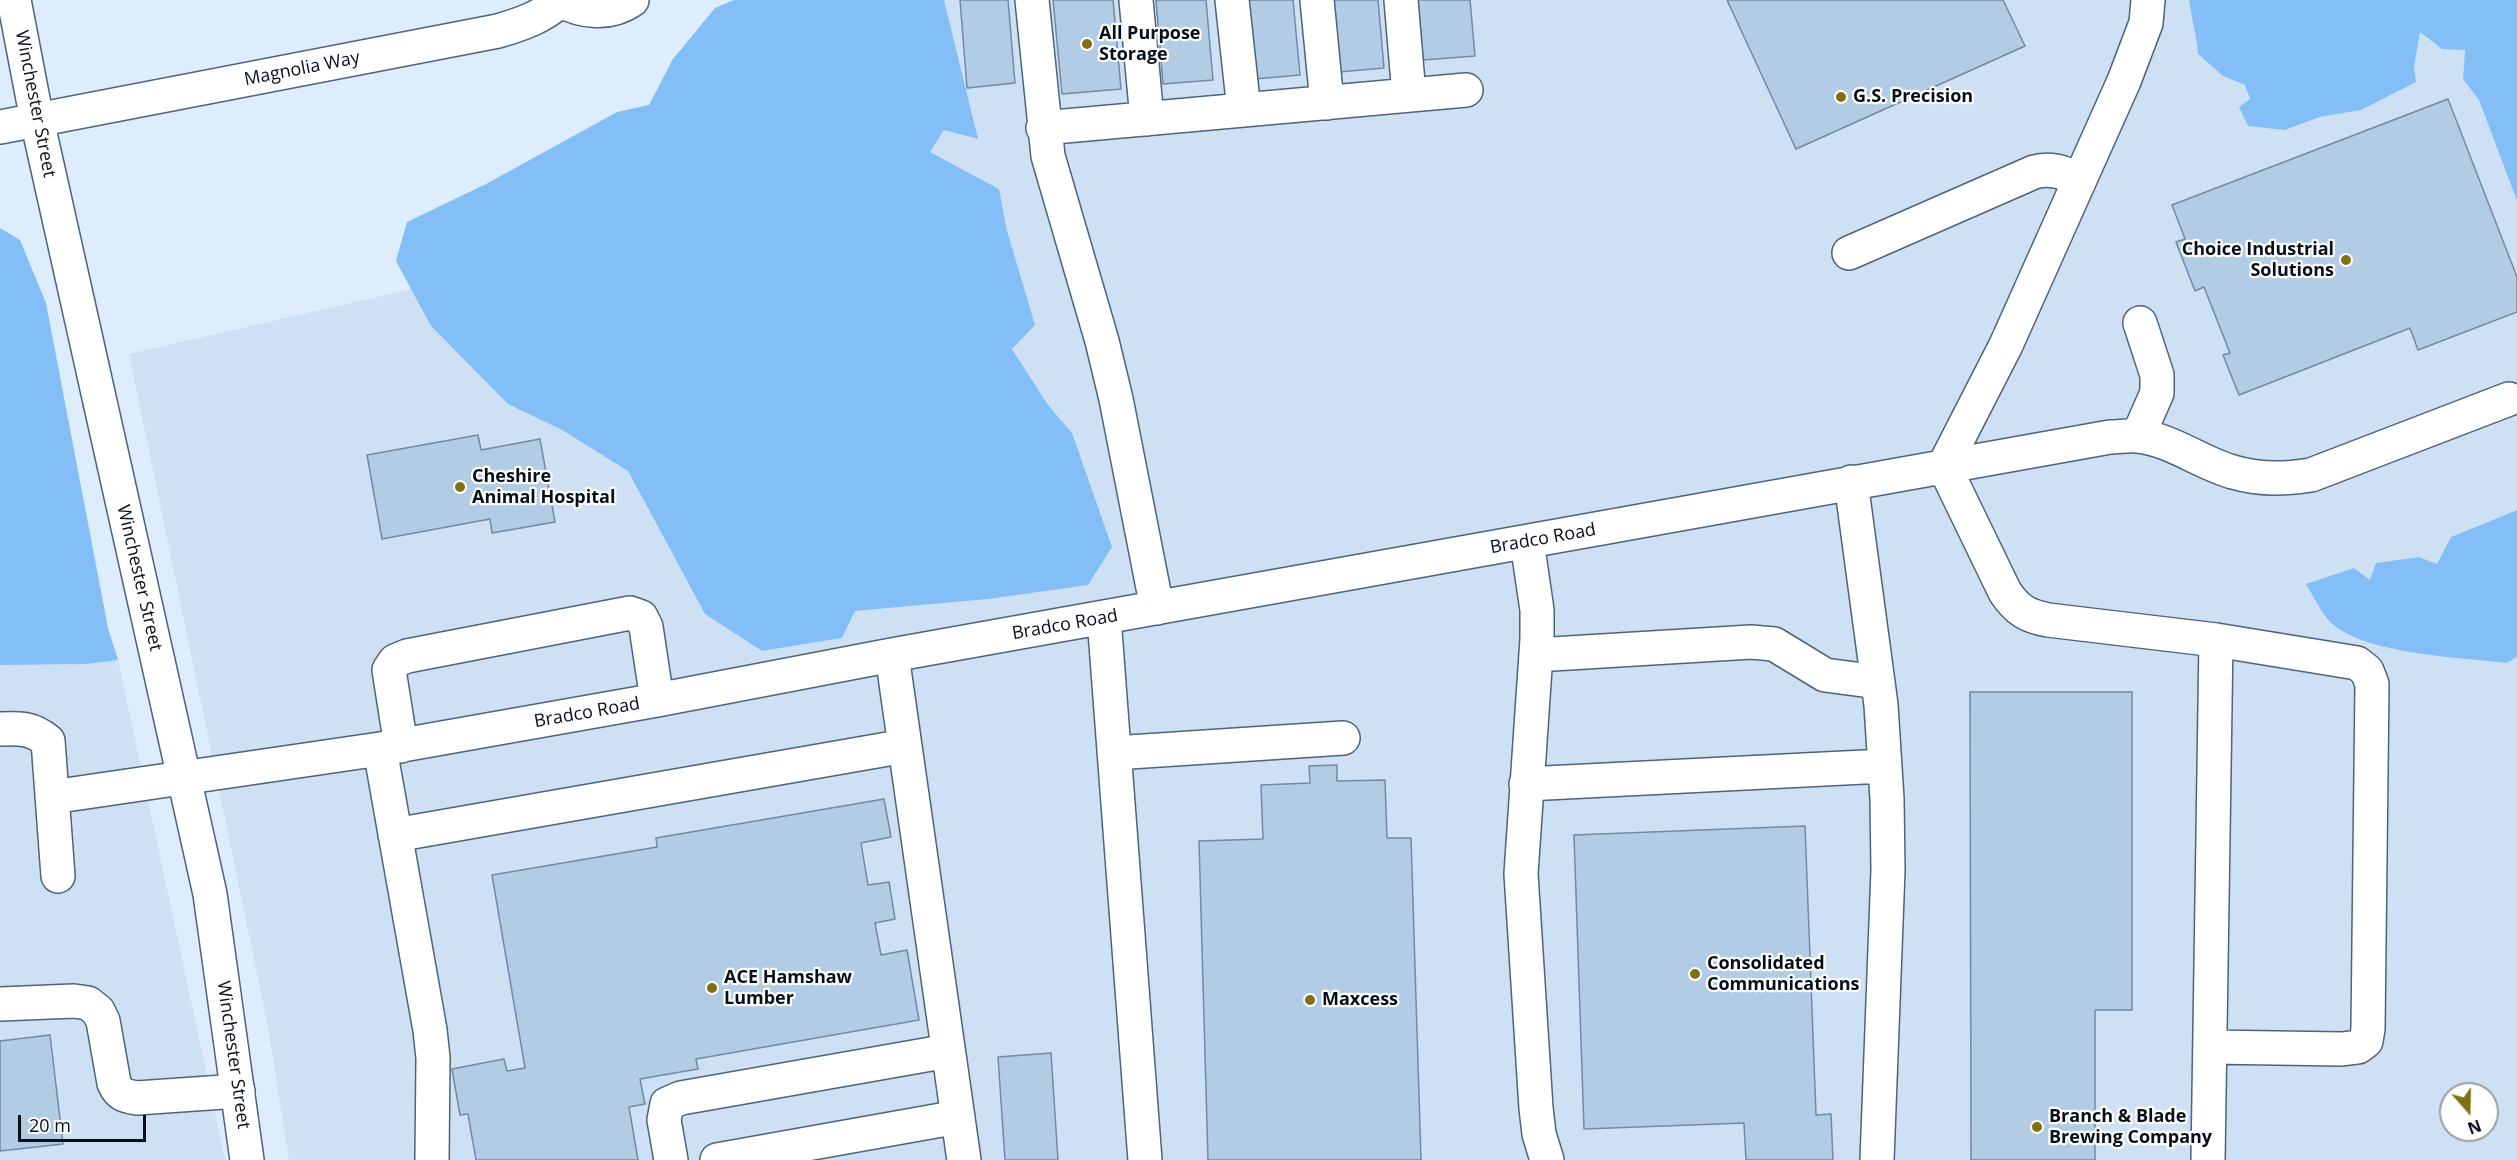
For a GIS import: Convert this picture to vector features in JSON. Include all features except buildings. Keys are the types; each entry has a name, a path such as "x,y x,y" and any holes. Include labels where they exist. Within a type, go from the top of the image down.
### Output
{"street":[{"name":"Winchester Street","path":"14,0 37,120 210,894 247,1160"},
{"name":"Magnolia Way","path":"0,127 498,31 549,11 560,0 581,10 604,11 632,0"},
{"path":"1032,0 1044,128 1055,186 1099,331 1116,399 1157,608"},
{"path":"1136,0 1147,119"},
{"path":"1232,0 1244,110"},
{"path":"1317,0 1327,103"},
{"path":"1401,0 1409,95"},
{"path":"2148,0 2146,23 2124,81 2006,345 1944,466 2005,592 2013,605 2026,616 2048,621 2216,640 2357,663 2367,671 2372,684 2366,1041 2358,1047 2342,1049 2210,1047"},
{"path":"1044,128 1466,90"},
{"path":"1849,253 2034,172 2044,169 2054,170 2080,179"},
{"path":"2140,323 2157,375 2157,393 2138,436 2154,440 2232,472 2260,478 2283,479 2311,475 2509,399"},
{"name":"Bradco Road","path":"52,798 390,748 1851,482 2110,437 2138,436"},
{"path":"1851,482 1878,682 1888,870 1877,1160"},
{"path":"1527,542 1537,610 1521,873 1536,1108 1539,1134 1547,1160"},
{"path":"432,1160 433,1058 395,835 388,670 395,661 407,656 630,613 641,617 646,627 657,700"},
{"path":"1104,618 1145,1160"},
{"path":"2208,1160 2216,640"},
{"path":"1536,655 1751,642 1774,645 1826,675 1878,682"},
{"path":"892,655 964,1160"},
{"path":"0,729 26,728 38,733 48,741 58,876"},
{"path":"1114,753 1343,738"},
{"path":"395,835 904,746"},
{"path":"1527,784 1884,766"},
{"path":"0,1004 74,1001 88,1003 98,1011 103,1021 114,1083 124,1096 137,1098 238,1091"},
{"path":"671,1160 664,1120 667,1104 681,1098 948,1051"},
{"path":"717,1160 958,1117"}],"shaded area":[{"path":"734,0 944,0 978,139 944,130 930,152 999,189 1007,231 1035,325 1012,349 1048,405 1072,433 1112,547 1088,585 988,599 855,611 842,638 762,651 705,614 628,471 562,430 508,404 431,326 396,261 407,222 486,184 617,112 649,105 673,59 715,8"},
{"path":"944,0 2189,0 2190,13 2196,31 2198,54 2223,76 2245,85 2250,99 2285,130 2320,117 2361,110 2415,82 2414,67 2420,32 2442,49 2465,50 2463,79 2479,100 2517,201 2517,510 2451,537 2437,564 2419,557 2376,563 2370,581 2417,652 2507,663 2517,657 2517,1160 289,1160 268,1027 129,354 412,289 431,326 508,404 562,430 628,471 705,614 762,651 842,638 855,611 988,599 1072,433 1048,405 1012,349 1007,231 999,189 930,152 944,130 977,139"},
{"path":"2189,0 2517,0 2517,201 2479,100 2463,79 2465,50 2442,49 2420,32 2414,67 2416,82 2361,110 2320,117 2285,130 2248,126 2239,107 2250,99 2245,85 2223,76 2198,54"},
{"path":"0,228 20,240 46,303 108,628 118,660 87,664 0,665"},
{"path":"2517,510 2517,657 2507,663 2393,649 2351,636 2335,626 2327,617 2306,584 2354,568 2370,580 2376,563 2419,557 2437,564 2451,537"},
{"path":"118,660 225,1160 0,1160 0,665 87,664"}],"place":[{"name":"All Purpose Storage","path":"1087,44"},
{"name":"G.S. Precision","path":"1841,97"},
{"name":"Choice Industrial Solutions","path":"2346,260"},
{"name":"Cheshire Animal Hospital","path":"460,487"},
{"name":"Consolidated Communications","path":"1695,974"},
{"name":"ACE Hamshaw Lumber","path":"712,988"},
{"name":"Maxcess","path":"1310,1000"},
{"name":"Branch & Blade Brewing Company","path":"2037,1127"}]}
